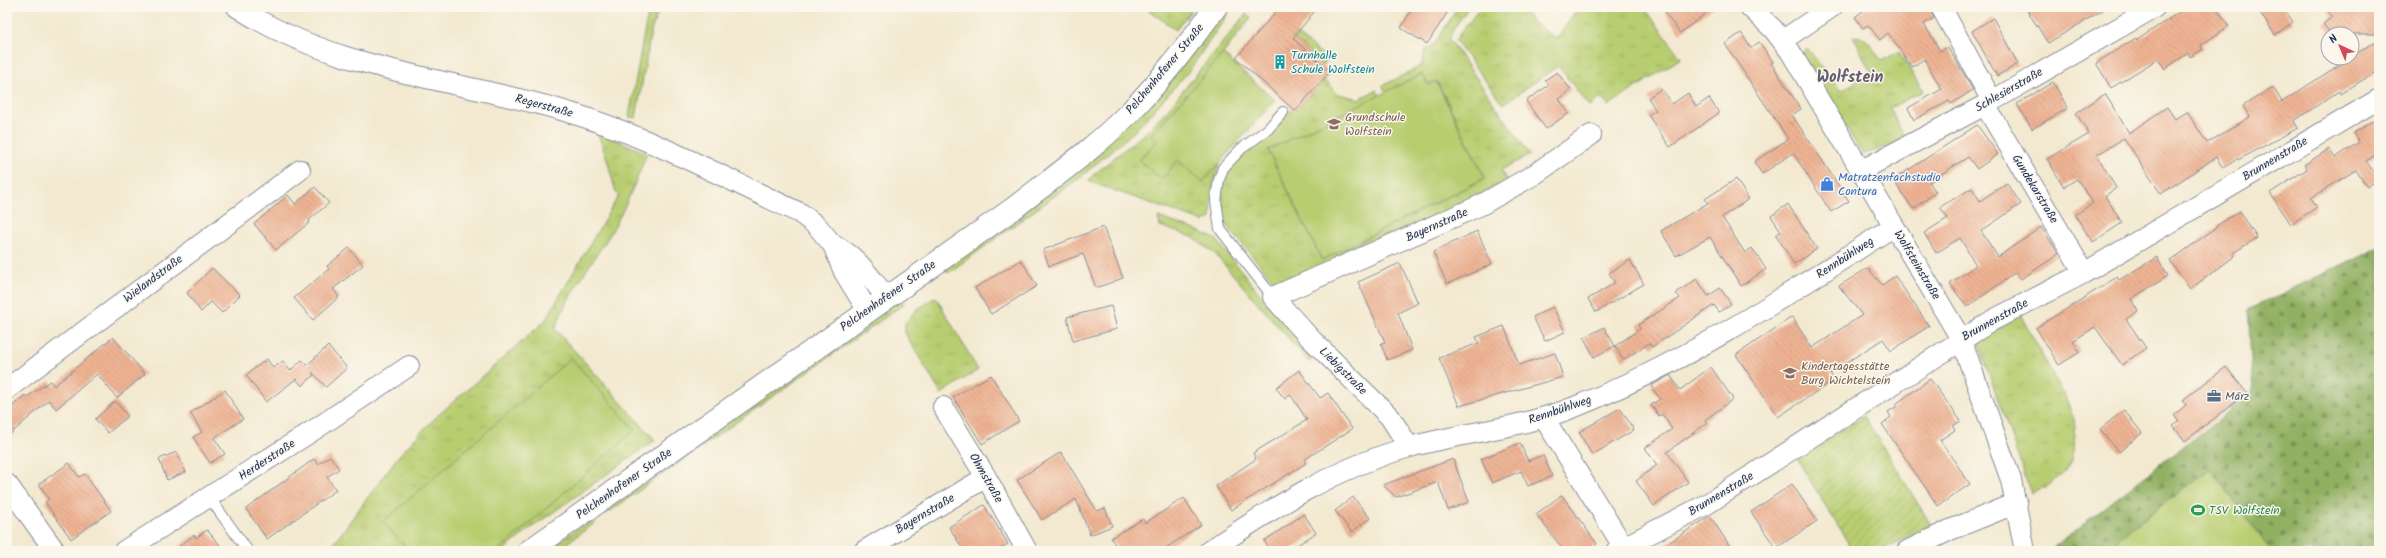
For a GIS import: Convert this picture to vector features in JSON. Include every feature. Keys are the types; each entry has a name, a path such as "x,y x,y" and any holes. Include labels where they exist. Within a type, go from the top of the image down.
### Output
{"main road":[{"name":"Pelchenhofener Straße","path":"529,551 886,297 1014,208 1097,143 1155,85 1216,7"}],"street":[{"name":"Regerstraße","path":"237,7 282,32 353,58 555,108 634,135 800,213 817,226 833,245 844,272 868,311"},
{"name":"Wolfsteinstraße","path":"1750,7 1783,40 1961,338 2000,445 2017,503 2025,551"},
{"path":"1783,40 1832,7"},
{"name":"Gundekarstraße","path":"1941,7 1988,103 2084,273"},
{"name":"Schlesierstraße","path":"1862,170 1988,103 2155,7"},
{"name":"Brunnenstraße","path":"1622,549 1713,501 1961,338 2084,273 2379,98"},
{"name":"Bayernstraße","path":"1273,296 1481,205 1535,174 1591,135"},
{"name":"Wielandstraße","path":"7,388 300,170"},
{"name":"Rennbühlweg","path":"1209,551 1264,514 1299,494 1362,464 1410,447 1544,418 1617,388 1731,330 1894,226"},
{"name":"Regerstraße","path":"833,245 841,248 853,258 886,297"},
{"name":"Liebigstraße","path":"1273,296 1310,338 1390,417 1410,447"},
{"name":"Herderstraße","path":"124,551 409,366"},
{"name":"Ohmstraße","path":"943,406 986,477 1027,551"},
{"path":"1544,418 1622,549"},
{"name":"Bayernstraße","path":"864,551 986,477"},
{"path":"7,484 55,551"},
{"path":"1906,551 1950,530 2017,503"}],"lane":[{"path":"1273,296 1220,229 1216,201 1219,180 1223,168 1241,149 1268,129 1283,112"},
{"path":"209,496 248,551"}],"green space":[{"path":"650,7 660,7 651,31 636,118 629,117 645,28"},
{"path":"1144,7 1194,7 1176,30"},
{"path":"1458,7 1469,7 1454,28 1449,39 1530,155 1501,170 1507,181 1472,199 1290,282 1273,280 1225,224 1221,188 1227,170 1250,146 1268,135 1292,108 1295,111 1324,79 1339,94 1359,99 1376,90 1380,95 1268,150 1322,260 1485,178 1437,81 1428,85 1422,74 1386,92 1382,86 1421,66 1426,49 1434,45"},
{"path":"1481,7 1520,7 1533,23 1557,39 1578,7 1644,7 1681,58 1608,106 1601,98 1589,106 1558,66 1503,104 1455,40"},
{"path":"1229,9 1226,17 1189,71 1136,130 1078,179 948,273 944,268"},
{"path":"1246,14 1251,17 1223,54 1151,135 1203,182 1220,163 1212,189 1211,218 1204,222 1090,182 1089,179 1093,175 1146,132 1167,110"},
{"path":"1296,34 1328,59 1323,65 1293,38"},
{"path":"1859,36 1869,43 1881,61 1899,52 1923,91 1890,108 1904,137 1887,147 1864,154 1861,152 1801,55 1807,48 1841,91 1871,72 1853,37"},
{"path":"1223,54 1275,100 1203,182 1178,160 1161,179 1139,160 1157,141 1151,135"},
{"path":"1422,74 1428,85 1436,81 1485,178 1322,260 1268,150"},
{"path":"597,132 647,153 620,216 609,236 572,293 555,329 655,440 531,528 503,551 328,551 400,454 435,418 545,321 619,195 616,193 607,159"},
{"path":"1158,217 1201,232 1217,240 1278,317 1315,357 1309,362 1215,254 1192,237 1160,226"},
{"path":"2379,247 2379,551 2271,551 2210,469 2102,551 2049,551 2253,392 2248,310"},
{"path":"936,297 978,370 941,394 905,333 905,323 916,310"},
{"path":"900,299 904,304 609,512 606,507"},
{"path":"2020,314 2068,403 2074,419 2076,437 2071,460 2066,470 2049,485 2031,494 1978,342"},
{"path":"571,358 635,430 498,551 409,551 383,522"},
{"path":"1864,416 1931,525 1880,551 1853,551 1796,457"},
{"name":"TSV Wolfstein","path":"2210,469 2271,551 2102,551"},
{"path":"593,517 596,522 556,551 547,551"}],"building":[{"name":"Turnhalle Schule Wolfstein","path":"1280,7 1318,7 1293,38 1330,72 1295,111 1236,58"},
{"path":"1413,7 1451,7 1427,44 1401,28"},
{"path":"1673,7 1714,7 1680,33 1665,13"},
{"path":"1868,7 1928,7 1934,18 1924,24 1940,51 1948,47 1973,90 1951,104 1949,101 1914,120 1908,108 1942,89 1924,59 1912,67 1888,33 1880,40 1868,25 1863,28 1855,17"},
{"path":"2025,7 2108,7 2048,43"},
{"path":"2187,7 2216,7 2229,26 2201,45 2203,49 2190,57 2188,53 2165,69 2158,59 2111,88 2096,63 2136,38 2137,40"},
{"path":"2256,7 2283,7 2293,22 2275,35"},
{"path":"2326,7 2379,7 2379,34 2360,34 2360,26 2325,26 2323,24 2332,17"},
{"path":"1993,18 2018,64 1997,76 1972,31"},
{"path":"1741,33 1751,48 1759,42 1773,62 1771,63 1801,109 1792,115 1849,201 1831,212 1793,153 1762,174 1754,162 1788,139 1725,44"},
{"path":"2379,39 2379,70 2340,94 2339,91 2294,121 2298,128 2238,160 2237,158 2223,168 2216,157 2161,194 2124,138 2097,155 2116,188 2105,196 2122,223 2093,242 2075,215 2093,203 2077,179 2064,187 2047,159 2089,134 2076,113 2105,94 2129,133 2167,107 2175,119 2187,112 2207,143 2250,117 2243,106 2273,87 2282,102 2337,66 2360,66 2360,51"},
{"path":"1557,72 1571,90 1559,99 1569,113 1546,129 1526,101 1549,85 1545,80"},
{"path":"2053,82 2068,108 2032,129 2017,104"},
{"path":"1661,89 1672,104 1688,93 1696,107 1709,98 1719,113 1670,147 1648,115 1656,110 1648,98"},
{"path":"2374,121 2379,129 2379,153 2366,161 2379,179 2367,187 2356,170 2311,198 2317,207 2291,224 2270,193 2307,169 2304,165 2329,149 2335,158 2359,142 2353,133"},
{"path":"1977,125 1998,154 1977,169 1968,157 1929,182 1936,192 1913,209 1893,180"},
{"path":"1736,179 1749,199 1722,217 1745,253 1752,248 1766,269 1741,286 1710,237 1676,256 1661,231 1708,203 1705,199"},
{"path":"2007,183 2021,204 1981,231 1998,257 2041,227 2059,254 2021,279 2016,272 1967,307 1950,284 1976,265 1960,238 1936,253 1924,233 1948,218 1940,207 1972,188 1980,201"},
{"path":"315,187 329,203 309,220 310,222 276,250 254,224 288,195 295,204"},
{"path":"1788,204 1817,249 1794,264 1776,235 1781,231 1771,216"},
{"path":"2240,211 2257,238 2233,253 2235,256 2190,289 2170,261 2217,227 2216,226"},
{"path":"1103,227 1123,278 1096,288 1083,254 1049,266 1043,250"},
{"path":"1477,231 1492,264 1447,284 1433,252"},
{"path":"349,248 363,265 333,289 339,297 313,320 294,298 329,269 327,266"},
{"path":"2157,257 2168,276 2131,299 2138,311 2126,319 2146,348 2122,365 2095,327 2073,341 2080,352 2059,365 2036,328 2117,277 2119,280"},
{"path":"1021,260 1037,286 991,314 975,288"},
{"path":"1630,260 1644,284 1596,312 1588,299 1615,283 1609,273"},
{"path":"1400,263 1418,303 1398,313 1412,350 1387,360 1381,343 1385,342 1358,282"},
{"path":"212,268 240,295 222,313 211,302 201,312 187,293"},
{"path":"1868,268 1882,285 1895,276 1929,326 1891,351 1883,339 1830,373 1834,380 1778,417 1736,355 1792,317 1812,348 1862,315 1839,286"},
{"path":"1697,279 1708,296 1720,288 1731,304 1719,312 1714,305 1652,347 1649,343 1623,360 1615,346 1640,329 1638,325 1680,298 1676,293"},
{"path":"1111,306 1117,329 1073,341 1067,317"},
{"path":"1553,307 1565,332 1545,341 1533,317"},
{"path":"1504,326 1519,365 1555,353 1563,377 1459,406 1439,358 1479,343 1476,337"},
{"path":"1604,327 1615,346 1594,357 1584,338"},
{"path":"113,337 145,374 117,398 97,374 56,409 49,400 7,437 7,411 25,395 27,397 50,381 54,386"},
{"path":"328,346 347,368 326,387 312,372 314,375 302,386 296,379 266,402 246,375 267,359 273,368 283,361 290,371 302,360 307,365"},
{"path":"1711,367 1733,399 1705,420 1707,423 1667,452 1688,482 1654,506 1636,481 1657,465 1645,448 1672,429 1662,414 1659,416 1651,405 1660,399 1651,386 1670,375 1680,390"},
{"path":"2226,367 2247,393 2185,441 2173,426 2179,422 2174,415 2186,405 2183,400"},
{"path":"1299,370 1320,398 1328,393 1352,429 1304,460 1306,463 1231,510 1216,486 1256,459 1253,453 1307,420 1290,394 1285,399 1276,388"},
{"path":"991,375 1019,421 982,444 953,397"},
{"path":"1930,379 1961,421 1953,426 1955,430 1940,440 1970,484 1938,506 1882,424 1891,417 1888,412 1897,406 1896,404"},
{"path":"225,390 243,419 214,438 225,454 210,463 193,437 202,432 190,413"},
{"path":"115,401 128,416 108,433 95,419"},
{"path":"1620,408 1634,430 1592,455 1579,432"},
{"path":"2124,410 2142,433 2119,452 2100,429"},
{"path":"1520,443 1528,461 1543,455 1552,476 1528,486 1521,471 1492,483 1481,459"},
{"path":"177,452 186,472 167,480 159,459"},
{"path":"1061,452 1097,511 1105,508 1112,526 1090,535 1076,499 1042,520 1017,480"},
{"path":"330,456 339,469 327,477 336,490 267,539 246,509 314,459 318,464"},
{"path":"1453,459 1469,502 1448,510 1438,482 1396,497 1383,485"},
{"path":"69,463 79,477 85,474 111,511 71,539 45,502 49,499 39,484"},
{"path":"1792,484 1817,521 1776,548 1751,512"},
{"path":"1562,495 1597,544 1588,551 1564,551 1536,514"},
{"path":"1353,497 1370,518 1352,532 1335,511"},
{"path":"1184,498 1201,525 1161,551 1119,551 1111,538 1143,519 1145,523"},
{"path":"984,505 1008,544 996,551 964,551 949,527"},
{"path":"1304,514 1316,533 1288,551 1271,551 1264,541"},
{"path":"1710,516 1733,551 1656,551"},
{"path":"207,530 225,551 173,551 194,535 196,538"}],"place":[{"name":"Turnhalle Schule Wolfstein","path":"1280,62"},
{"name":"Grundschule Wolfstein","path":"1334,124"},
{"name":"Matratzenfachstudio Contura","path":"1827,184"},
{"name":"Kindertagesstätte Burg Wichtelstein","path":"1790,373"},
{"name":"März","path":"2214,396"},
{"name":"TSV Wolfstein","path":"2198,510"}],"district":[{"name":"Wolfstein","path":"1850,77"}]}
